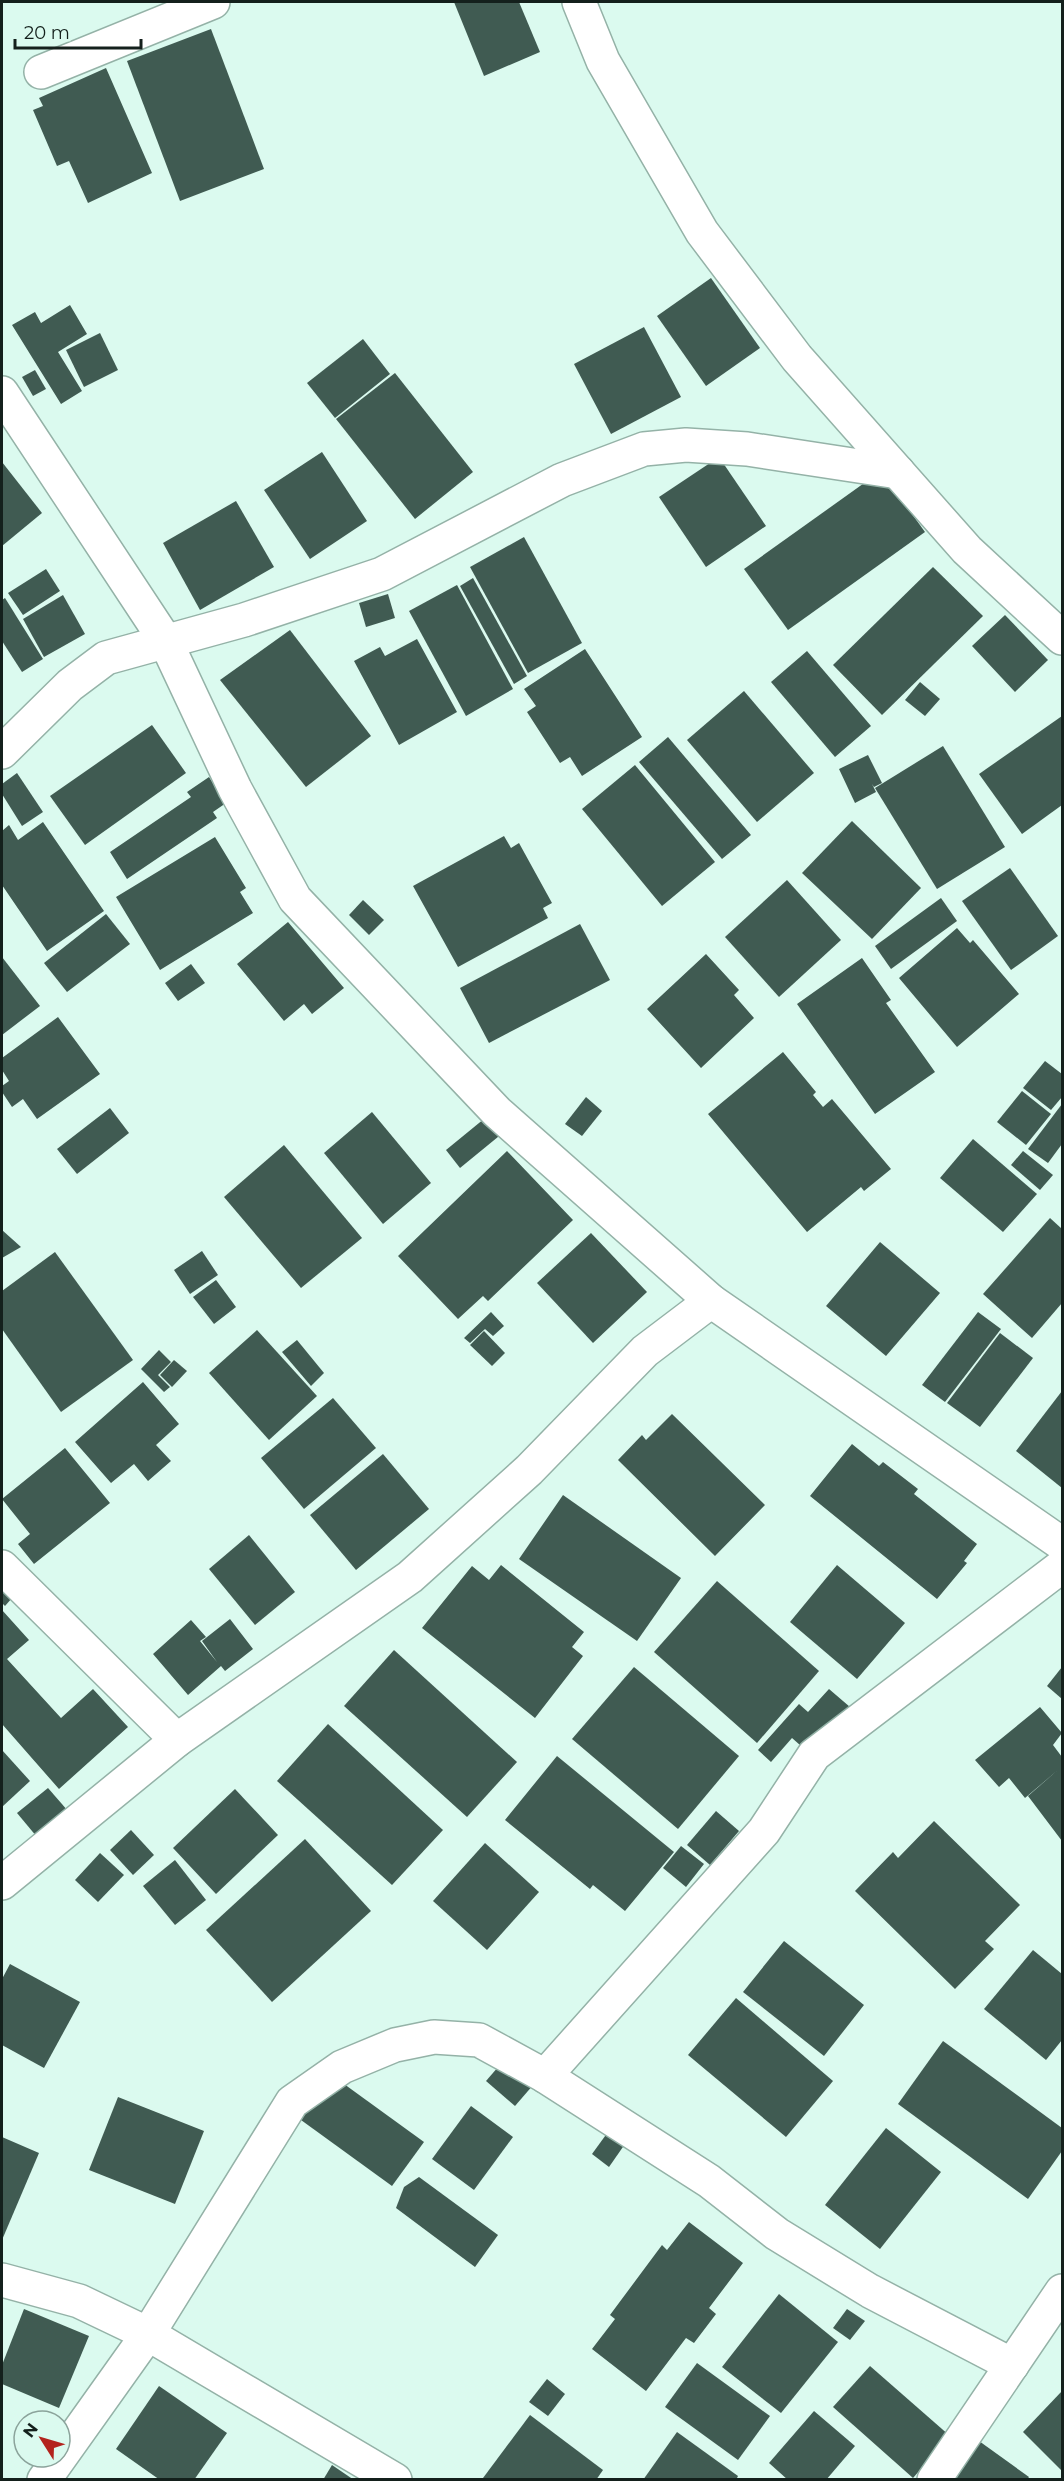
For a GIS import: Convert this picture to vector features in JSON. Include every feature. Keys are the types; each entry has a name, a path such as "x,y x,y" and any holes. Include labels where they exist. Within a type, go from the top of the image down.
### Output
{"street":[{"path":"41,72 213,2"},
{"path":"579,2 603,61 702,232 797,358 967,550 1062,638"},
{"path":"2,393 165,640 235,789 295,899 497,1112 711,1301 1062,1545"},
{"path":"2,752 70,685 106,657 244,620 382,574 562,480 644,450 686,445 747,448 898,472"},
{"path":"2,1883 177,1740 410,1577 529,1470 645,1351 711,1301"},
{"path":"545,2076 764,1831 814,1755 1062,1566"},
{"path":"2,1567 177,1740"},
{"path":"44,2480 148,2334 292,2102 342,2067 396,2045 434,2037 479,2040 545,2076 709,2181 777,2234 870,2291 1012,2365"},
{"path":"2,2280 79,2301 148,2334 395,2480"},
{"path":"934,2480 1062,2292"}],"building":[{"path":"454,2 519,2 540,52 484,76"},
{"path":"211,29 264,169 180,201 127,61"},
{"path":"106,68 152,173 88,203 69,161 57,166 33,110 43,106 39,98"},
{"path":"711,278 760,348 706,386 657,316"},
{"path":"70,305 87,334 58,352 82,391 61,404 12,325 35,312 41,323"},
{"path":"644,327 681,397 611,434 574,364"},
{"path":"100,333 118,370 84,387 66,350"},
{"path":"363,339 390,374 335,418 307,383"},
{"path":"35,370 46,389 33,396 22,377"},
{"path":"395,373 473,472 415,519 336,419"},
{"path":"322,452 367,521 310,559 264,490"},
{"path":"719,457 766,526 706,567 659,497"},
{"path":"2,462 42,513 2,546"},
{"path":"881,471 925,532 788,630 744,569"},
{"path":"236,501 274,567 200,610 163,543"},
{"path":"524,537 582,643 528,673 470,567"},
{"path":"933,567 983,616 882,715 833,665"},
{"path":"46,569 60,591 23,615 8,593"},
{"path":"473,578 527,676 514,684 460,586"},
{"path":"457,585 513,689 466,716 409,611"},
{"path":"388,594 395,618 366,627 359,603"},
{"path":"63,595 85,634 44,657 23,619"},
{"path":"5,598 43,659 22,672 2,641 2,600"},
{"path":"1005,615 1048,660 1015,692 972,646"},
{"path":"290,630 371,736 306,787 220,680"},
{"path":"417,639 457,712 399,745 354,661 380,647 385,656"},
{"path":"585,649 642,737 582,776 570,757 560,763 527,712 536,706 524,689"},
{"path":"807,651 871,726 835,757 771,682"},
{"path":"920,682 940,699 925,716 905,700"},
{"path":"744,691 814,773 757,822 687,740"},
{"path":"1062,716 1062,805 1022,834 979,774"},
{"path":"152,725 186,773 85,845 50,796"},
{"path":"668,737 751,835 722,859 639,762"},
{"path":"943,746 1005,847 937,889 875,788"},
{"path":"868,755 882,783 874,787 872,784 876,792 855,803 839,769"},
{"path":"635,765 715,862 662,906 582,809"},
{"path":"17,773 43,812 22,826 2,794 2,784"},
{"path":"209,777 226,803 213,812 217,818 127,879 110,852 191,797 187,792"},
{"path":"852,821 921,888 872,939 802,873"},
{"path":"43,822 104,911 47,951 2,885 2,831 9,825 18,840"},
{"path":"504,836 511,848 519,843 552,903 543,908 548,918 458,967 413,886"},
{"path":"215,837 246,888 240,892 253,913 160,970 116,897"},
{"path":"1010,868 1058,936 1011,970 962,901"},
{"path":"787,880 841,940 779,997 725,937"},
{"path":"941,898 957,921 891,969 875,946"},
{"path":"363,900 384,920 369,935 349,915"},
{"path":"106,914 130,944 67,992 44,963"},
{"path":"288,922 344,988 312,1014 304,1004 284,1021 237,964"},
{"path":"580,924 610,980 489,1043 460,988"},
{"path":"957,928 970,943 973,940 1019,994 957,1047 899,978"},
{"path":"706,954 739,990 734,995 754,1018 701,1068 647,1009"},
{"path":"2,957 40,1006 2,1035"},
{"path":"862,958 891,1000 886,1003 935,1072 875,1114 797,1004"},
{"path":"191,964 205,983 178,1001 165,983"},
{"path":"58,1017 100,1074 37,1119 23,1099 12,1107 2,1092 2,1086 9,1081 2,1070 2,1058"},
{"path":"783,1052 816,1092 813,1095 823,1107 832,1099 891,1169 864,1191 861,1187 807,1232 708,1114"},
{"path":"1045,1061 1062,1074 1062,1097 1051,1110 1023,1088"},
{"path":"1022,1091 1051,1114 1026,1145 997,1122"},
{"path":"586,1097 602,1111 582,1136 565,1124"},
{"path":"1062,1104 1062,1144 1048,1163 1028,1149"},
{"path":"110,1108 129,1133 77,1174 57,1149"},
{"path":"372,1112 431,1183 383,1224 324,1153"},
{"path":"490,1114 504,1132 460,1168 446,1150"},
{"path":"973,1139 1037,1194 1003,1232 940,1178"},
{"path":"284,1145 362,1238 301,1288 224,1197"},
{"path":"507,1151 573,1220 488,1301 483,1296 458,1319 398,1256"},
{"path":"1023,1151 1053,1175 1040,1190 1011,1165"},
{"path":"1050,1218 1062,1229 1062,1303 1032,1338 983,1294"},
{"path":"2,1230 21,1247 2,1258"},
{"path":"591,1233 647,1292 593,1343 537,1283"},
{"path":"880,1242 940,1293 886,1356 826,1306"},
{"path":"202,1251 218,1275 190,1294 174,1270"},
{"path":"55,1252 133,1360 61,1412 2,1329 2,1291"},
{"path":"216,1280 236,1307 214,1324 193,1297"},
{"path":"491,1312 504,1326 493,1336 485,1329 470,1343 464,1338"},
{"path":"978,1312 1001,1329 945,1402 922,1385"},
{"path":"257,1330 317,1396 269,1440 209,1373"},
{"path":"484,1331 505,1353 492,1366 470,1345"},
{"path":"1000,1333 1033,1358 980,1427 947,1403"},
{"path":"297,1340 324,1373 311,1386 282,1352"},
{"path":"159,1350 171,1362 158,1375 170,1387 164,1392 141,1369"},
{"path":"174,1360 187,1371 172,1387 160,1375"},
{"path":"143,1382 179,1424 156,1445 171,1461 148,1481 134,1464 111,1483 75,1442"},
{"path":"1062,1391 1062,1488 1016,1451"},
{"path":"333,1398 376,1448 304,1509 261,1458"},
{"path":"672,1414 765,1505 715,1556 618,1460 642,1435 646,1440"},
{"path":"852,1444 879,1466 883,1462 918,1489 914,1494 977,1544 964,1561 967,1563 937,1599 810,1496"},
{"path":"65,1448 110,1503 34,1564 18,1544 30,1534 2,1499"},
{"path":"383,1454 429,1509 356,1570 310,1515"},
{"path":"563,1495 681,1578 637,1641 519,1559"},
{"path":"249,1535 295,1592 255,1625 209,1569"},
{"path":"501,1565 584,1632 572,1647 583,1656 535,1718 422,1628 472,1566 489,1580"},
{"path":"837,1565 905,1623 857,1679 790,1622"},
{"path":"2,1575 19,1590 5,1606 2,1603"},
{"path":"717,1581 819,1671 757,1743 654,1652"},
{"path":"2,1610 29,1640 7,1659 61,1718 93,1689 128,1727 59,1789 2,1724"},
{"path":"230,1619 253,1649 225,1671 221,1666 188,1695 153,1654 191,1620 206,1637 200,1641 217,1662 202,1641"},
{"path":"394,1650 517,1762 467,1817 344,1706"},
{"path":"634,1667 739,1756 678,1829 572,1739"},
{"path":"1062,1667 1062,1699 1047,1686"},
{"path":"829,1689 850,1707 809,1753 792,1738 771,1762 758,1750 799,1704 808,1712"},
{"path":"1040,1707 1062,1733 1053,1745 1062,1757 1062,1841 1028,1796 1059,1769 1025,1798 1009,1778 999,1787 975,1760"},
{"path":"328,1724 443,1830 392,1885 277,1781"},
{"path":"2,1750 30,1781 2,1807"},
{"path":"557,1756 674,1852 625,1911 593,1885 590,1889 505,1820"},
{"path":"48,1788 68,1811 37,1837 17,1813"},
{"path":"235,1789 278,1835 216,1894 173,1848"},
{"path":"716,1811 739,1831 710,1865 687,1845"},
{"path":"934,1821 1020,1905 985,1941 994,1949 955,1989 855,1891 893,1852 898,1858"},
{"path":"131,1830 154,1855 133,1875 110,1850"},
{"path":"305,1839 371,1911 272,2002 206,1930"},
{"path":"485,1843 539,1892 487,1950 433,1901"},
{"path":"681,1846 704,1864 686,1887 663,1868"},
{"path":"100,1853 124,1875 98,1902 75,1880"},
{"path":"175,1860 206,1900 175,1925 143,1886"},
{"path":"784,1941 864,2005 824,2056 743,1992"},
{"path":"1033,1950 1062,1974 1062,2040 1046,2060 984,2009"},
{"path":"10,1964 80,2002 44,2068 2,2045 2,1979"},
{"path":"736,1998 833,2081 786,2137 688,2055"},
{"path":"943,2041 1062,2128 1062,2151 1028,2199 898,2104"},
{"path":"505,2059 534,2084 515,2106 486,2081"},
{"path":"333,2076 424,2142 392,2186 301,2120"},
{"path":"118,2097 204,2131 175,2204 89,2170"},
{"path":"471,2106 513,2137 474,2190 432,2159"},
{"path":"886,2128 941,2172 880,2249 825,2205"},
{"path":"608,2132 625,2144 609,2167 592,2154"},
{"path":"2,2137 39,2153 2,2240"},
{"path":"419,2177 498,2235 475,2267 396,2208 404,2187"},
{"path":"689,2222 743,2263 709,2308 716,2314 694,2343 686,2338 646,2391 592,2349 615,2319 610,2315 662,2245 667,2250"},
{"path":"779,2294 838,2342 781,2413 722,2367"},
{"path":"24,2309 89,2336 59,2408 2,2384 2,2365"},
{"path":"847,2309 865,2321 850,2340 833,2328"},
{"path":"697,2363 770,2416 738,2460 665,2407"},
{"path":"870,2366 950,2436 913,2478 833,2407"},
{"path":"547,2379 565,2394 548,2416 529,2402"},
{"path":"159,2386 227,2433 194,2480 160,2480 116,2449"},
{"path":"1062,2391 1062,2471 1023,2432"},
{"path":"814,2411 855,2446 826,2480 788,2480 769,2463"},
{"path":"530,2415 603,2470 596,2480 483,2478"},
{"path":"677,2432 738,2476 736,2480 643,2480"},
{"path":"979,2441 1029,2477 1027,2480 951,2480"},
{"path":"332,2465 354,2480 323,2480"}]}
